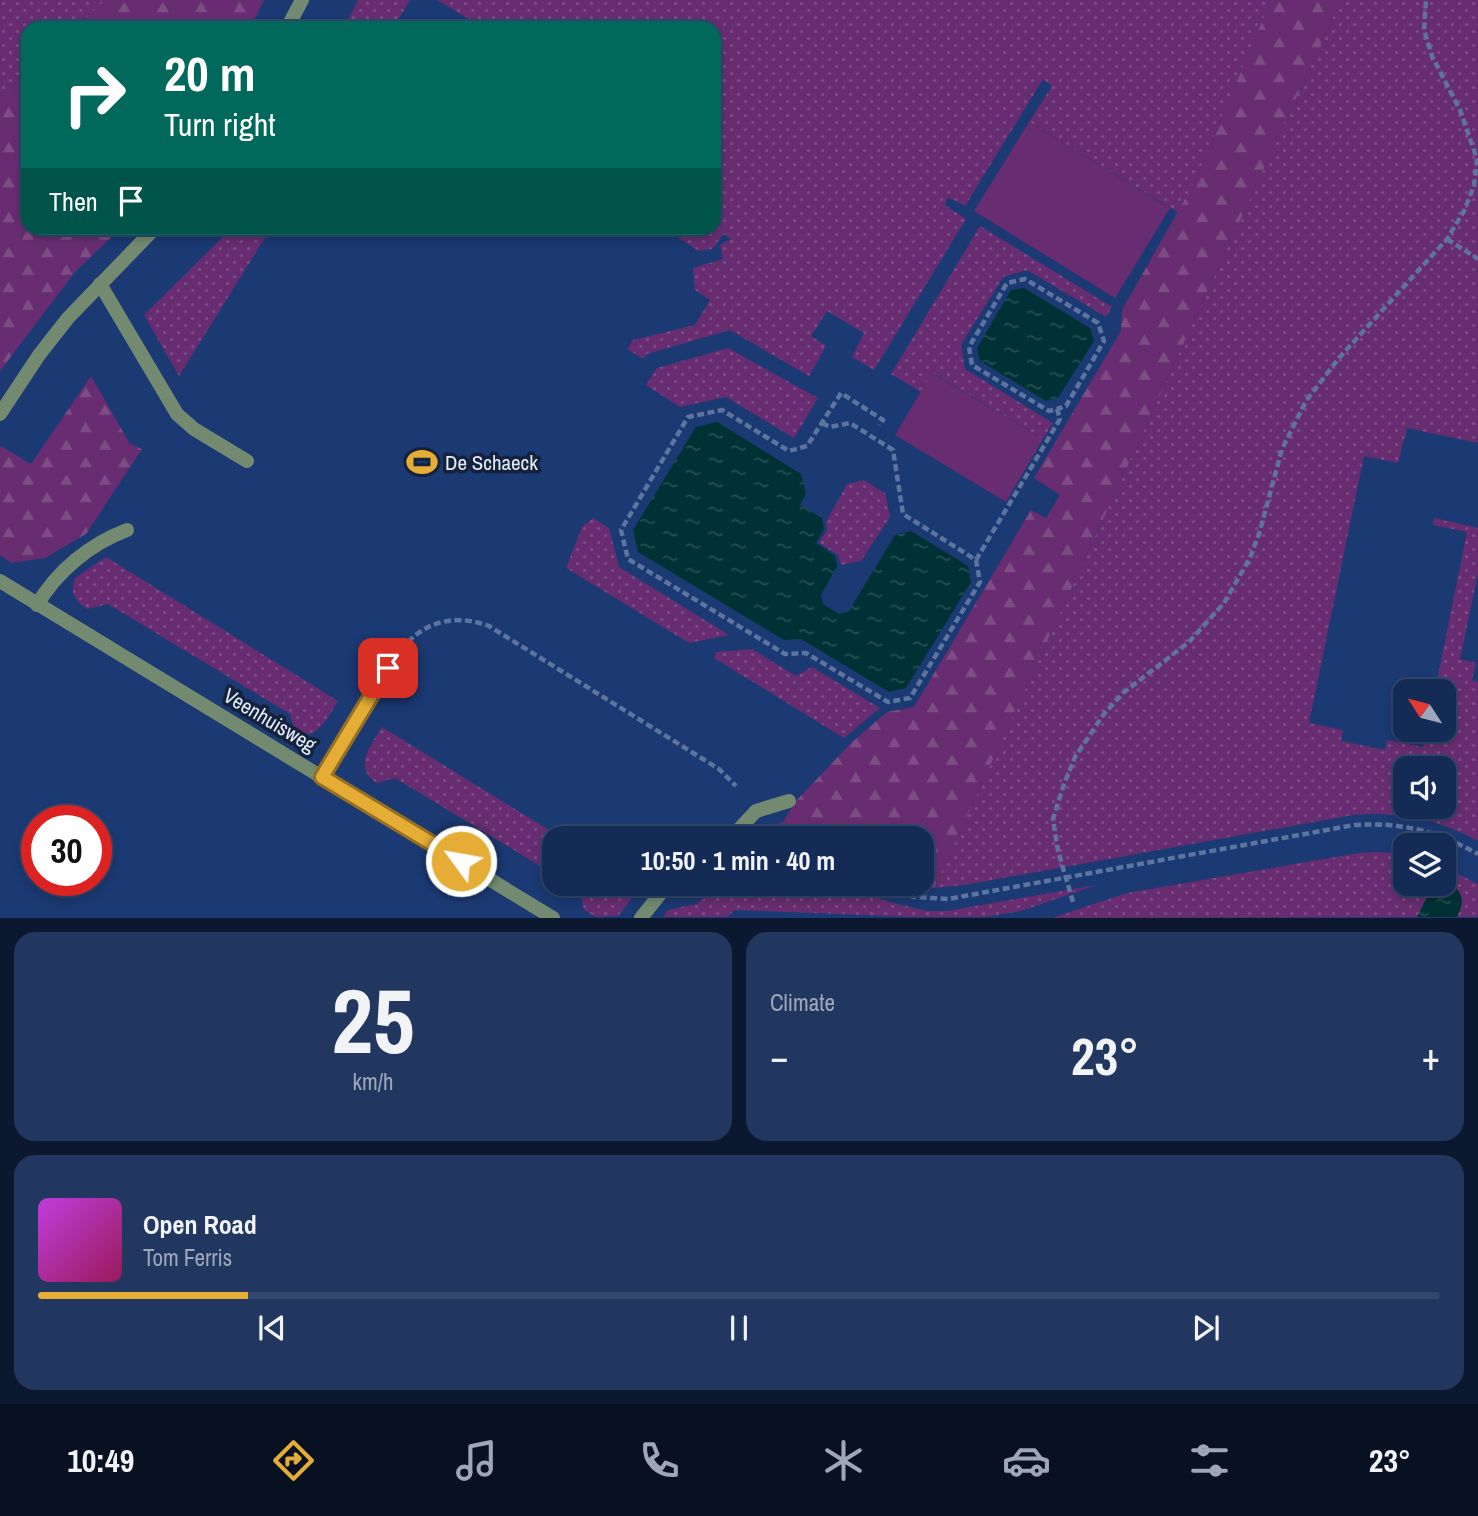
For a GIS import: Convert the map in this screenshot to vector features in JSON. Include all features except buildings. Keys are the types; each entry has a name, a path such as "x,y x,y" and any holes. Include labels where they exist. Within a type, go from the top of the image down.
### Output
{"street":[{"path":"291,21 302,0"},
{"path":"0,414 39,355 68,318 148,235"},
{"path":"100,284 177,414 194,429 247,461"},
{"path":"37,605 59,574 100,543 127,530"},
{"name":"Veenhuisweg","path":"0,581 553,918"},
{"path":"322,777 388,668"},
{"path":"742,826 756,811 789,801"},
{"path":"641,918 658,896"}],"path":[{"path":"1073,902 1058,851 1053,819 1075,757 1104,714 1123,693 1189,642 1224,603 1250,558 1282,449 1306,401 1339,358 1447,239 1464,211 1474,186 1478,159 1460,110 1432,56 1424,30 1426,0"},
{"path":"1447,239 1478,259"},
{"path":"1026,279 1098,323 1104,341 1066,406 1057,409 1049,411 972,365 969,347 1007,283 1026,279"},
{"path":"874,419 841,393 807,446 789,451 722,410 688,417 621,530 628,559 785,654 806,653 888,702 910,698 980,582 976,560 1060,419 1057,409"},
{"path":"822,423 830,427 850,423 893,450 903,514 976,560"},
{"path":"388,668 410,639 422,630 447,620 475,621 501,634 719,769 756,811"},
{"path":"911,896 948,900 1354,825 1405,826 1432,832 1478,854"}],"green space":[{"path":"0,0 106,0 83,21 21,21 21,78 0,97"},
{"path":"106,0 264,0 254,21 83,21"},
{"path":"358,0 410,0 397,21 348,21"},
{"path":"437,0 1271,0 1179,213 1029,122 1052,86 1043,79 965,206 948,197 945,205 966,219 874,370 852,357 864,333 827,311 811,336 826,346 809,376 730,330 647,354 643,359 627,349 633,340 695,325 710,300 695,290 693,268 723,259 720,245 731,239 724,234 712,249 699,251 674,235 721,235 721,21 472,21"},
{"path":"1271,0 1341,0 934,888 934,826 771,826 783,822 796,801 852,742 887,712 914,707 1031,510 1046,518 1060,495 1034,478 1121,331 1122,310 1194,183"},
{"path":"1341,0 1478,0 1478,443 1407,428 1398,463 1364,456 1309,723 1343,730 1341,741 1385,750 1387,740 1423,747 1424,742 1456,742 1456,679 1437,679 1467,532 1433,525 1434,518 1478,528 1478,573 1460,659 1476,663 1472,680 1478,682 1478,841 1448,827 1421,819 1456,819 1456,756 1393,756 1393,815 1353,815 964,885 934,888"},
{"path":"21,78 21,235 114,235 75,272 0,371 0,97"},
{"path":"1029,122 1170,208 1115,298 974,211"},
{"path":"980,226 1112,307 1106,317 1027,270 1003,277 961,345 965,369 1053,423 1043,439 933,373 921,392 891,374"},
{"path":"225,235 267,235 179,376 144,315"},
{"path":"728,348 818,398 794,438 726,397 680,407 646,385 657,368"},
{"path":"932,373 1043,439 1006,502 895,435"},
{"path":"91,376 130,444 142,449 86,534 45,558 11,563 0,555 0,448 1,446 31,464"},
{"path":"864,480 885,493 890,517 861,561 841,565 838,555 819,543 827,530 826,522 847,484"},
{"path":"593,518 609,528 619,567 729,635 689,643 566,568 582,527"},
{"path":"106,557 338,701 326,720 317,730 296,736 290,714 108,604 87,609 74,596 75,578"},
{"path":"752,649 796,676 812,667 880,708 844,738 714,658 716,652"},
{"path":"382,727 543,826 542,867 395,778 377,783 370,777 365,763 373,741"},
{"path":"1359,853 1393,853 1393,896 1456,896 1456,873 1478,884 1478,917 1052,918 1127,893"},
{"path":"1096,885 1021,911 985,917 735,910 727,917 663,917 668,910 696,904 708,896 870,896 927,911 947,911"},
{"path":"581,896 633,896 618,916 596,917 584,910"}],"water":[{"path":"1024,288 1090,328 1094,341 1058,398 1046,401 980,361 977,348 1011,290"},
{"path":"717,422 801,474 806,494 800,505 822,518 824,529 816,543 835,556 837,566 821,595 823,604 839,614 849,611 895,535 911,531 968,566 971,582 906,688 889,692 801,639 784,640 638,552 633,530 696,427"},
{"path":"1456,888 1462,901 1457,917 1417,917 1429,896 1456,896"}],"place":[{"name":"De Schaeck","path":"422,462"}],"route":[{"path":"388,668 322,777 461,861"}]}
